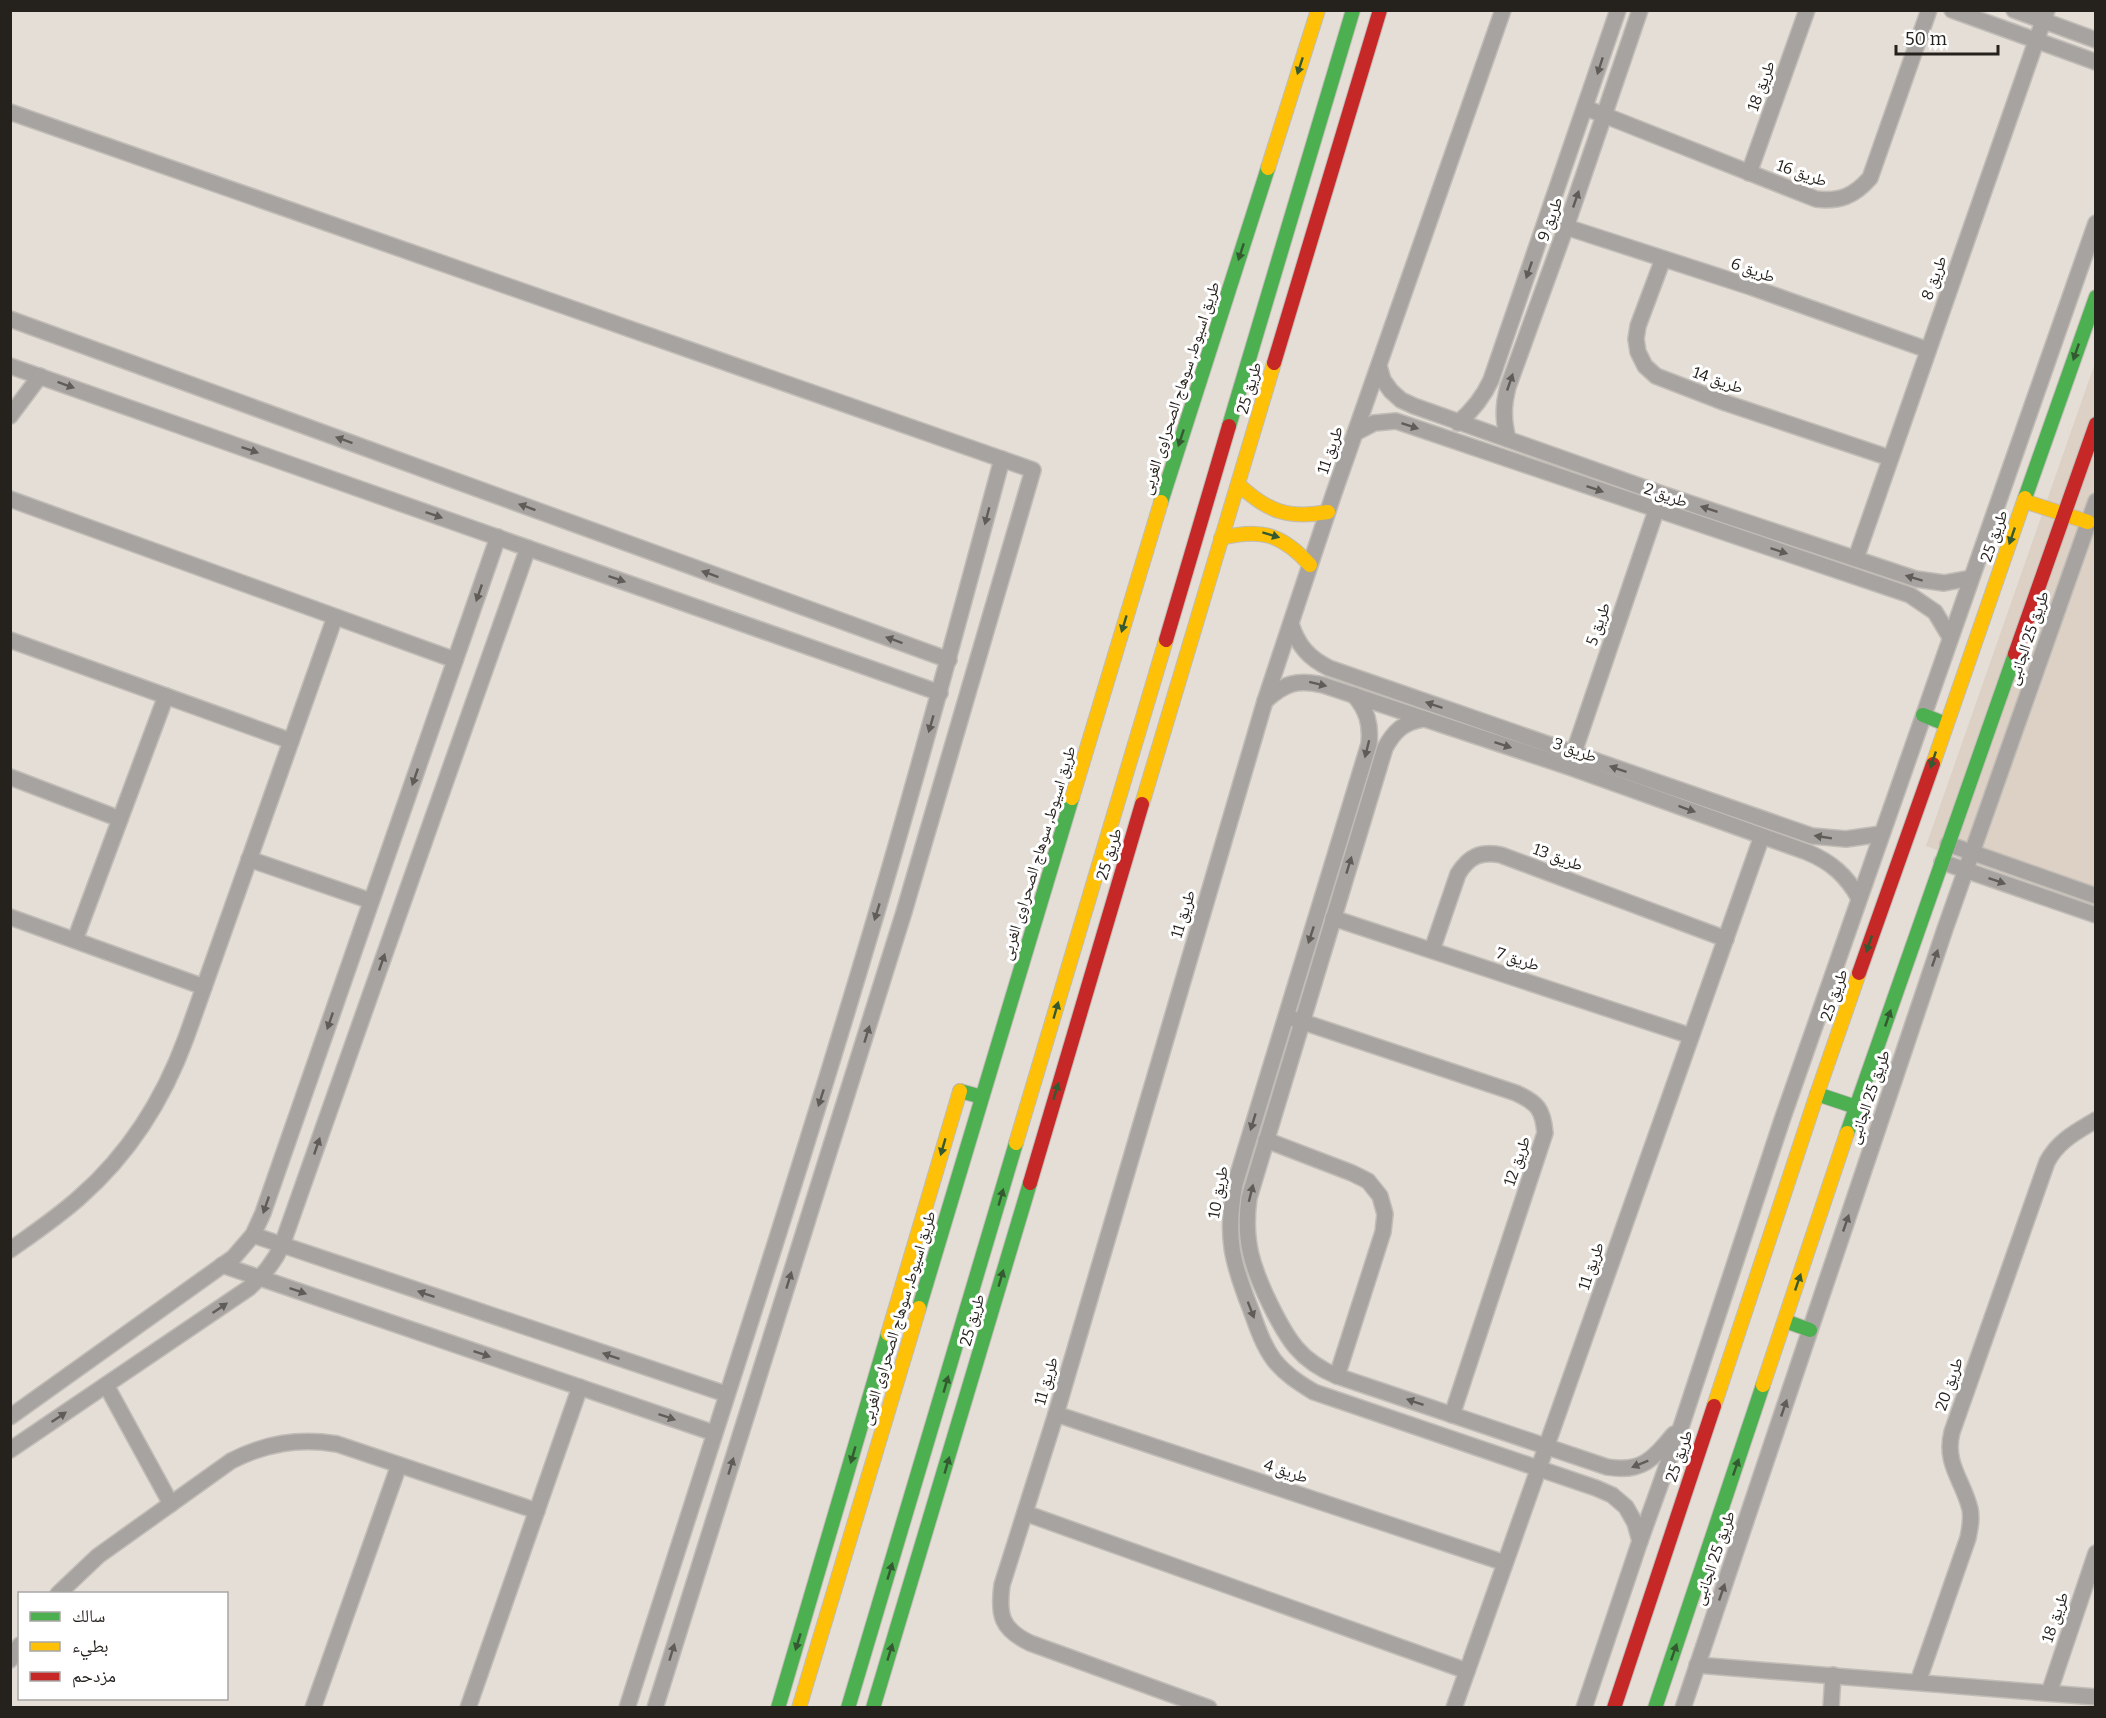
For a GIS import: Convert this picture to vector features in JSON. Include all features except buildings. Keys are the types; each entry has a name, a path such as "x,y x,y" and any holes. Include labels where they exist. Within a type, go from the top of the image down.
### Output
{"street":[{"name":"طريق اسيوط, سوهاج الصحراوى الغربى","path":"799,1707 1156,516 1318,10"},
{"path":"848,1707 1353,10"},
{"name":"طريق 25","path":"873,1707 1380,10"},
{"name":"طريق 11","path":"1209,1707 1014,1636 1003,1622 1000,1604 1002,1585 1056,1414 1265,701 1378,366 1503,10"},
{"name":"طريق 9","path":"1458,423 1478,404 1491,380 1618,10"},
{"name":"طريق 9","path":"1508,439 1504,422 1504,404 1508,387 1566,227 1640,10"},
{"name":"طريق 18","path":"1749,173 1807,10"},
{"name":"طريق 16","path":"1586,108 1816,199 1830,201 1845,198 1859,190 1870,178 1929,10"},
{"path":"1952,10 2096,62"},
{"path":"2014,10 2045,16 2096,40"},
{"name":"طريق 8","path":"1856,558 2045,16"},
{"path":"10,112 1033,470 904,912 655,1707"},
{"path":"1584,1707 1682,1424 1858,898 2096,223"},
{"name":"طريق 6","path":"1566,227 1928,350"},
{"name":"طريق 14","path":"1663,259 1638,326 1636,339 1638,352 1645,366 1656,376 1726,403 1890,458"},
{"name":"طريق 25","path":"1614,1707 1817,1094 2096,297"},
{"path":"10,319 949,660"},
{"path":"10,366 940,693"},
{"name":"طريق 2","path":"1378,366 1383,380 1401,400 1458,423 1662,494 1929,582 1958,582 1971,578"},
{"path":"10,416 40,376"},
{"name":"طريق 2","path":"1355,434 1374,423 1396,421 1910,595 1935,612 1950,637"},
{"path":"1655,1707 1856,1107 2096,424"},
{"path":"627,1707 824,1090 940,693 1002,459"},
{"path":"1238,484 1252,498 1269,509 1288,516 1309,516 1328,512"},
{"name":"طريق 5","path":"1571,760 1662,494"},
{"path":"10,499 455,660"},
{"path":"2024,501 2088,522"},
{"name":"طريق 25 الجانبى","path":"1683,1707 1965,870 2096,501"},
{"path":"1221,538 1241,532 1261,532 1280,538 1297,549 1310,565"},
{"path":"10,1417 222,1265 239,1252 253,1235 267,1203 498,537"},
{"path":"10,1450 235,1298 260,1278 273,1263 282,1245 528,548"},
{"path":"13,1244 63,1212 94,1184 144,1125 163,1092 178,1059 335,617"},
{"name":"طريق 3","path":"1291,624 1304,652 1316,662 1823,859 1844,876 1858,898"},
{"path":"11,640 291,741"},
{"name":"طريق 3","path":"1265,701 1278,690 1292,683 1308,681 1812,836 1846,839 1881,834"},
{"name":"طريق 10","path":"1354,695 1368,717 1369,744 1234,1184 1229,1215 1229,1237 1233,1260 1261,1336 1275,1360 1292,1378 1314,1392 1612,1495 1626,1507 1635,1523 1640,1541"},
{"path":"75,940 166,696"},
{"path":"1923,715 1946,724"},
{"name":"طريق 10","path":"1423,718 1411,721 1400,728 1385,748 1249,1198 1247,1239 1251,1260 1263,1290 1293,1346 1306,1359 1329,1373 1607,1467 1622,1469 1636,1467 1650,1461 1682,1424"},
{"path":"10,777 120,819"},
{"name":"طريق 11","path":"1454,1707 1762,836"},
{"path":"1948,844 2096,896"},
{"name":"طريق 13","path":"1432,950 1458,874 1465,863 1476,856 1489,853 1501,855 1726,939"},
{"path":"249,859 371,902"},
{"path":"1942,862 2096,915"},
{"path":"10,917 204,987"},
{"name":"طريق 7","path":"1333,918 1691,1036"},
{"name":"طريق 12","path":"1285,1016 1516,1093 1532,1101 1543,1115 1545,1133 1452,1415"},
{"path":"778,1707 960,1091 982,1097"},
{"path":"1817,1094 1856,1107"},
{"name":"طريق 20","path":"1918,1682 1968,1538 1971,1523 1970,1509 1949,1457 1952,1432 2047,1162 2062,1142 2096,1120"},
{"path":"1266,1140 1368,1181 1380,1196 1385,1214 1383,1232 1329,1373 1314,1392"},
{"path":"1229,1215 1247,1217"},
{"path":"253,1235 726,1394"},
{"path":"222,1265 714,1433"},
{"path":"1785,1321 1810,1330"},
{"path":"106,1384 171,1504"},
{"path":"468,1707 580,1387"},
{"name":"طريق 4","path":"1056,1414 1505,1563"},
{"path":"59,1592 98,1556 231,1461 272,1444 315,1441 337,1444 537,1511"},
{"path":"313,1707 399,1466"},
{"path":"1025,1513 1467,1671"},
{"name":"طريق 18","path":"2049,1693 2096,1553"},
{"path":"1697,1665 2096,1697"},
{"path":"1831,1707 1833,1676"}],"shaded area":[{"path":"2095,363 2095,906 1926,846"}],"traffic: fast":[{"path":"1229,426 1353,10"},
{"path":"1161,502 1268,168"},
{"path":"2025,498 2096,297"},
{"path":"1847,1133 2015,654"},
{"path":"1923,715 1946,724"},
{"path":"919,1308 1072,798"},
{"path":"960,1091 982,1097"},
{"path":"1817,1094 1856,1107"},
{"path":"848,1708 1016,1143"},
{"path":"873,1708 1030,1183"},
{"path":"1785,1321 1810,1330"},
{"path":"778,1708 888,1334"},
{"path":"1655,1708 1763,1385"}],"traffic: slow":[{"path":"1268,168 1318,10"},
{"path":"1142,804 1274,363"},
{"path":"1238,484 1259,501 1279,511 1301,515 1328,512"},
{"path":"1933,764 2025,498"},
{"path":"2024,501 2088,522"},
{"path":"1072,798 1161,502"},
{"path":"1221,538 1248,534 1270,536 1290,546 1310,565"},
{"path":"1016,1143 1166,640"},
{"path":"1714,1406 1859,973"},
{"path":"888,1334 960,1091"},
{"path":"1763,1385 1847,1133"},
{"path":"799,1708 919,1308"}],"traffic: jam":[{"path":"1274,363 1380,10"},
{"path":"2015,654 2096,424"},
{"path":"1166,640 1229,426"},
{"path":"1859,973 1933,764"},
{"path":"1030,1183 1142,804"},
{"path":"1614,1708 1714,1406"}]}
